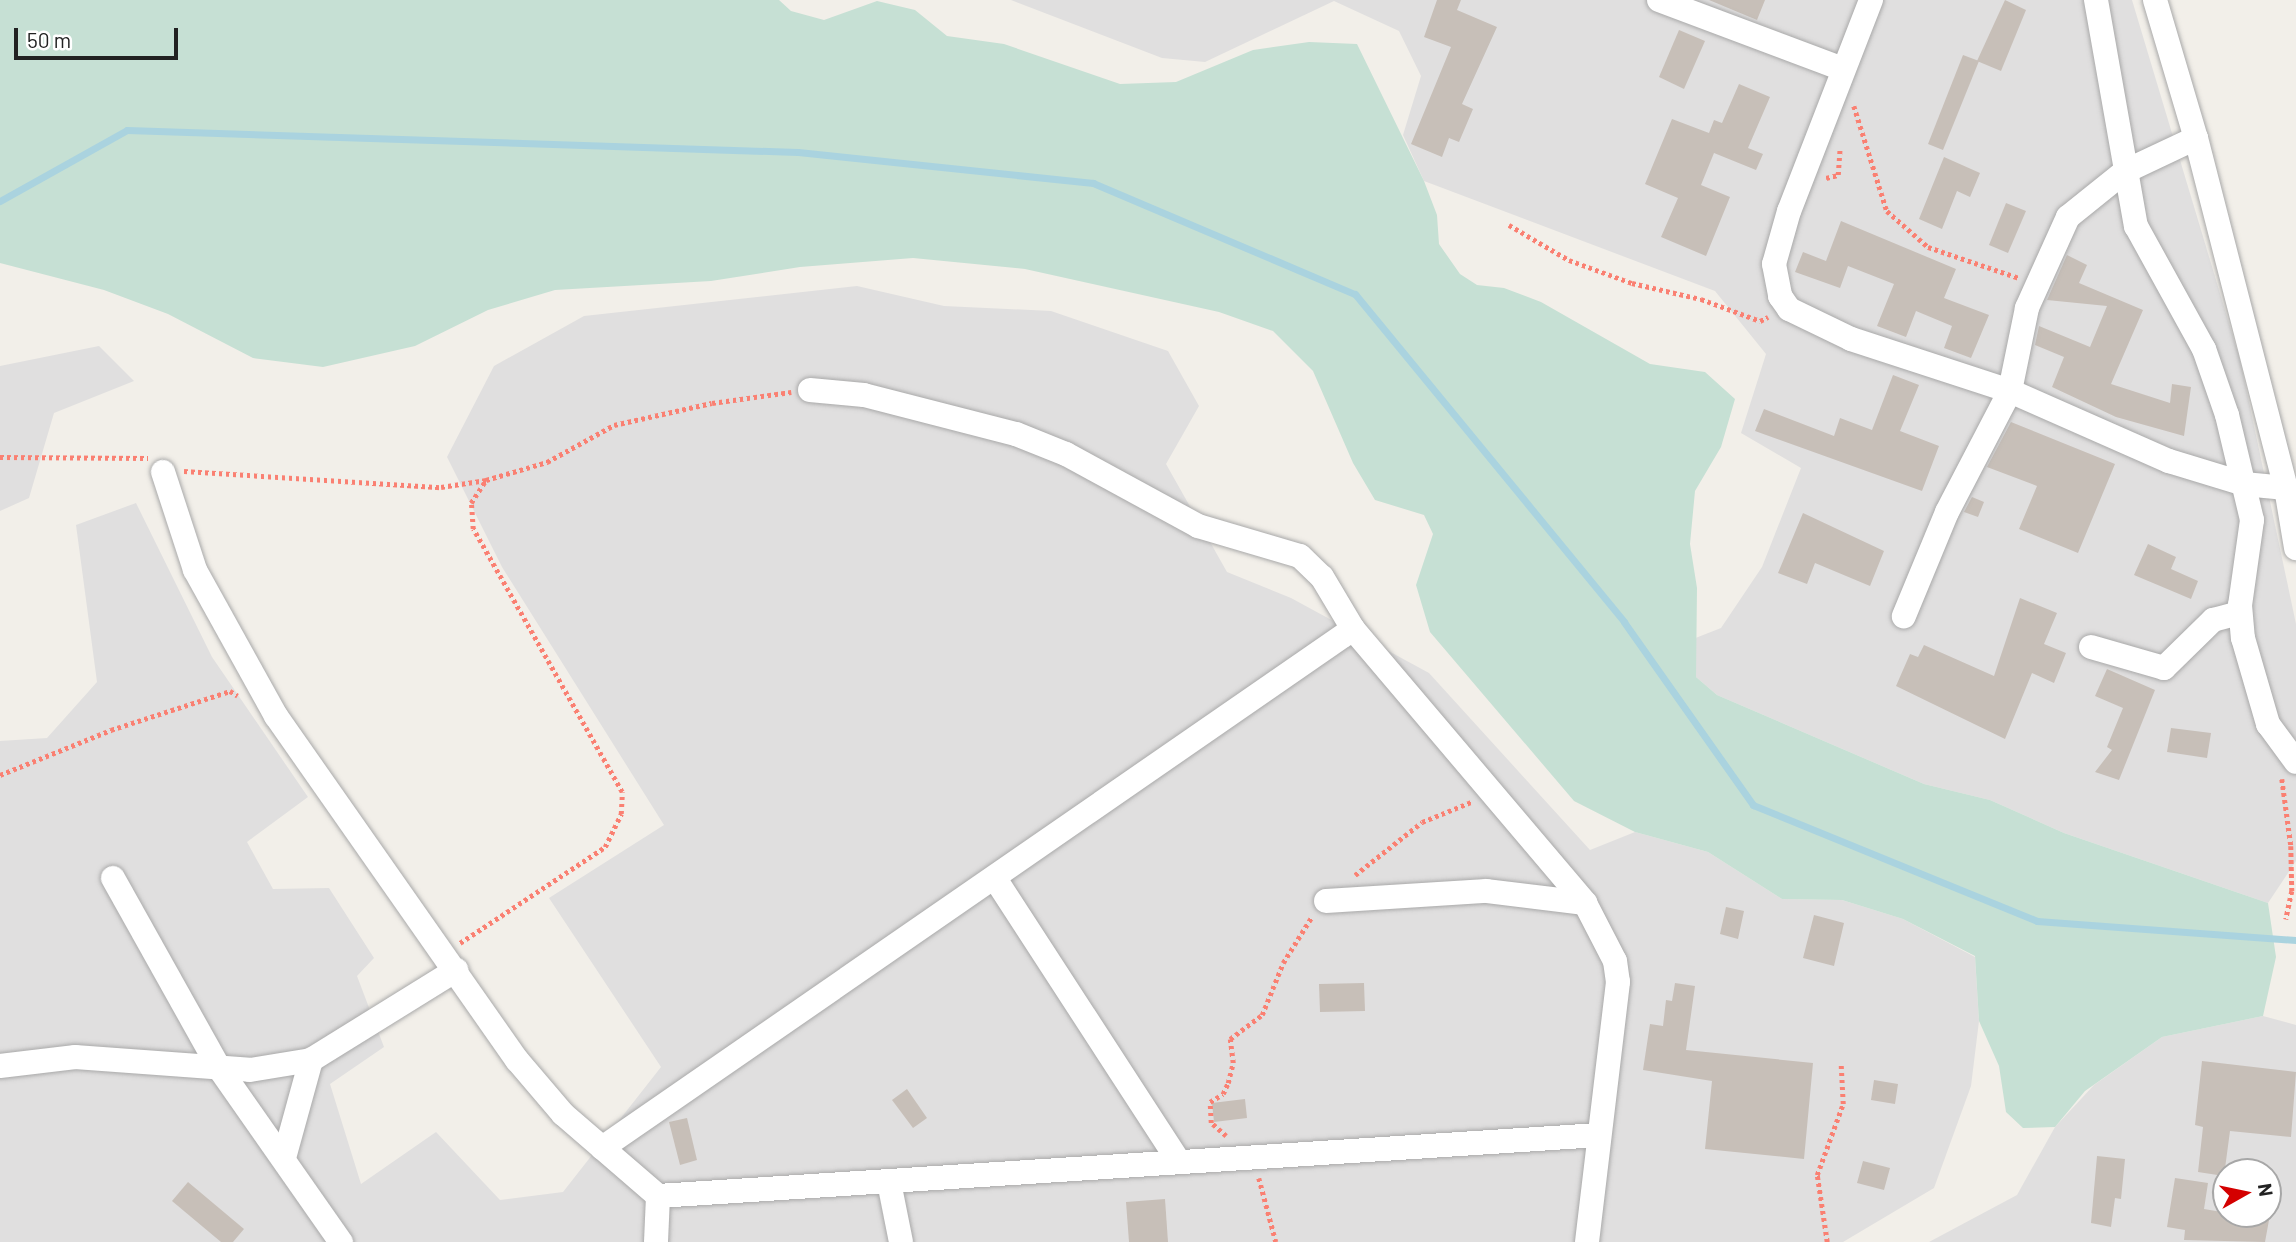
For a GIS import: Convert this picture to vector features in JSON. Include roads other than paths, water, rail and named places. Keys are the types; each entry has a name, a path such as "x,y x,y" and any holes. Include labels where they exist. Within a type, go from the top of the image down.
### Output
{"street":[{"path":"1660,0 1843,69"},
{"path":"1871,0 1843,69 1774,264 1780,296 1789,309 1851,339 2010,391 2138,450 2244,484 2286,488"},
{"path":"2096,0 2124,172 2136,226 2214,372 2244,484 2252,534 2240,613 2262,711 2288,767"},
{"path":"2155,0 2196,138 2286,488 2296,548"},
{"path":"1904,616 1947,512 2010,391 2036,284 2068,217 2124,172 2196,138"},
{"path":"810,390 864,395 1016,435 1066,454 1198,526 1300,556 1322,577 1353,629 1494,792 1585,903 1611,952 1618,982 1587,1242"},
{"path":"163,472 195,570 276,716 450,961 516,1060 563,1114 658,1196 1598,1135"},
{"path":"2091,647 2164,668 2213,620 2240,613"},
{"path":"602,1148 996,880 1353,629"},
{"path":"113,878 219,1068 341,1242"},
{"path":"996,880 1179,1162"},
{"path":"1326,901 1486,891 1585,903"},
{"path":"0,1066 75,1057 250,1070 311,1060 450,961"},
{"path":"284,1158 311,1060"},
{"path":"889,1182 901,1242"},
{"path":"656,1242 658,1196"}],"waterway":[{"path":"0,201 127,130 798,152 1093,183 1355,294 1624,622 1753,805 2037,921 2296,940"}]}
